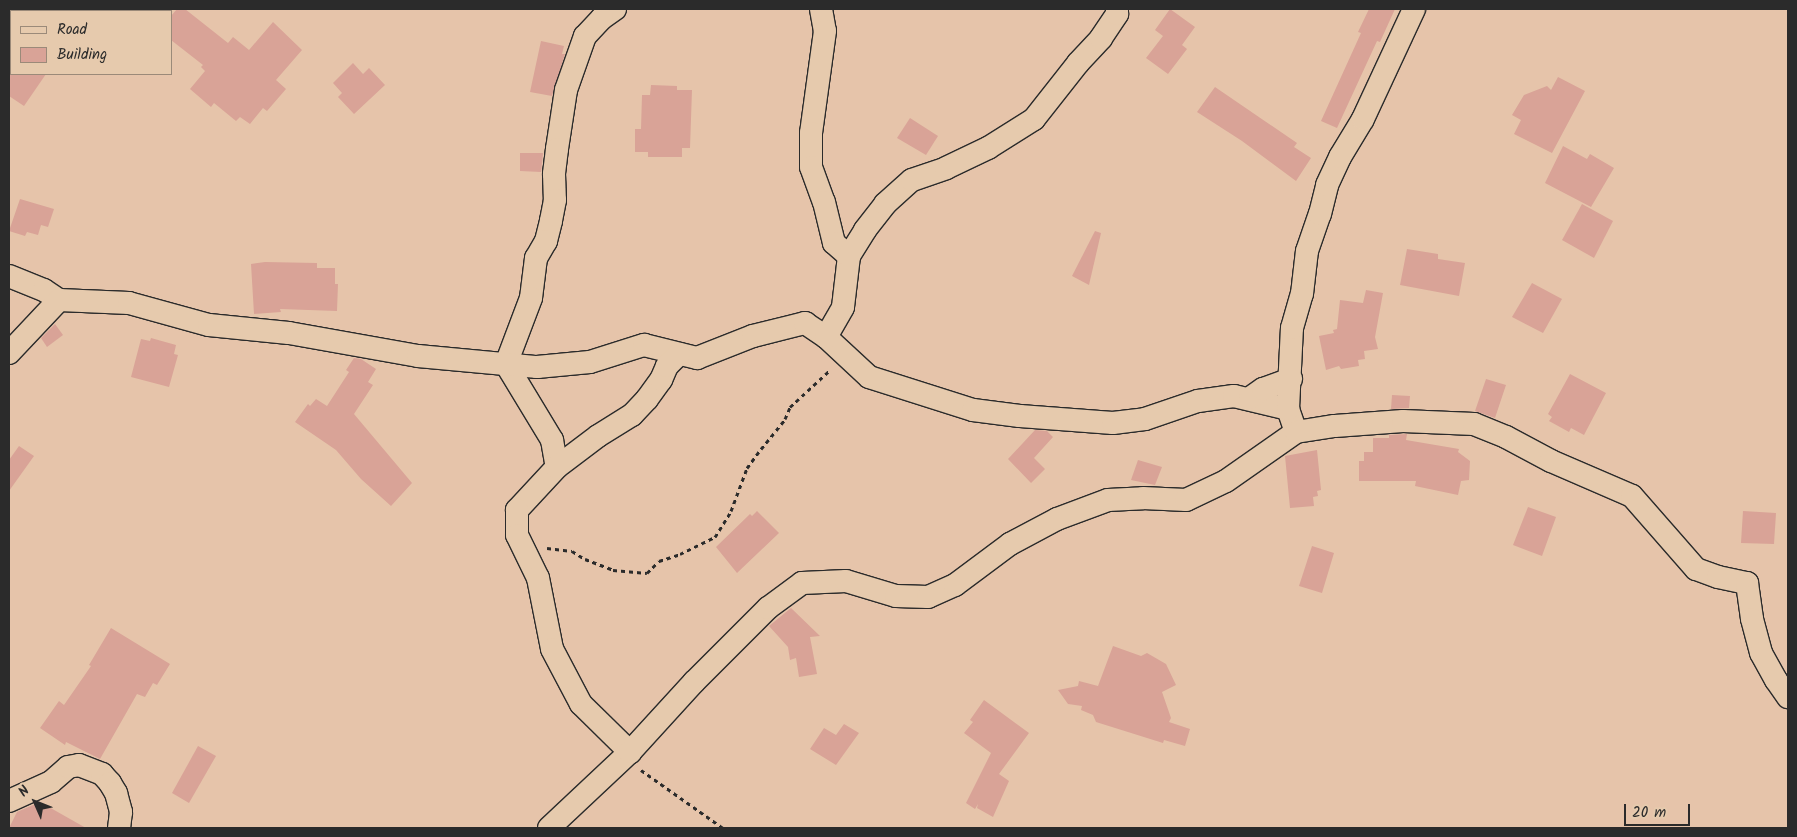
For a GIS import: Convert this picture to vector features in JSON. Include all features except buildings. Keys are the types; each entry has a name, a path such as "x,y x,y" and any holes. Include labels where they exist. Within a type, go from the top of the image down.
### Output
{"street":[{"path":"506,364 531,298 536,258 546,241 551,221 555,200 554,174 566,90 585,36 602,18 615,9"},
{"path":"822,9 825,31 811,133 811,167 824,202 834,243 849,256"},
{"path":"826,337 843,307 849,256 865,230 885,204 912,180 946,168 988,148 1034,119 1078,63 1101,38 1117,14 1117,9"},
{"path":"1296,432 1288,409 1291,379 1292,328 1302,294 1307,251 1320,214 1327,185 1340,157 1363,119 1414,9"},
{"path":"9,276 44,290 59,300 129,303 209,325 288,333 418,356 537,367 590,362 644,345 697,358 753,336 805,323 826,337 869,377 973,410 1020,416 1113,423 1144,419 1198,401 1234,396 1250,398 1288,409"},
{"path":"9,353 59,300"},
{"path":"628,754 581,704 552,648 538,578 517,535 517,510 558,466 598,436 632,415 647,399 661,380 668,366 679,354"},
{"path":"506,364 552,440 558,466"},
{"path":"1250,398 1263,389 1291,379"},
{"path":"549,828 628,754 694,682 768,608 802,583 846,581 896,596 928,598 955,585 1010,544 1057,519 1108,500 1143,498 1186,500 1226,482 1296,432 1403,421 1474,424 1551,461 1632,496 1696,569 1718,578 1747,583 1752,619 1761,653 1788,697"},
{"path":"9,801 51,782 68,767 79,765 97,772 110,783 116,793 121,812 119,828"}],"path":[{"path":"522,544 572,551 585,559 613,570 647,572 659,561 680,554 715,537 731,511 747,468 785,419 790,407 803,398 844,355"},
{"path":"628,754 642,772 723,828"}]}
